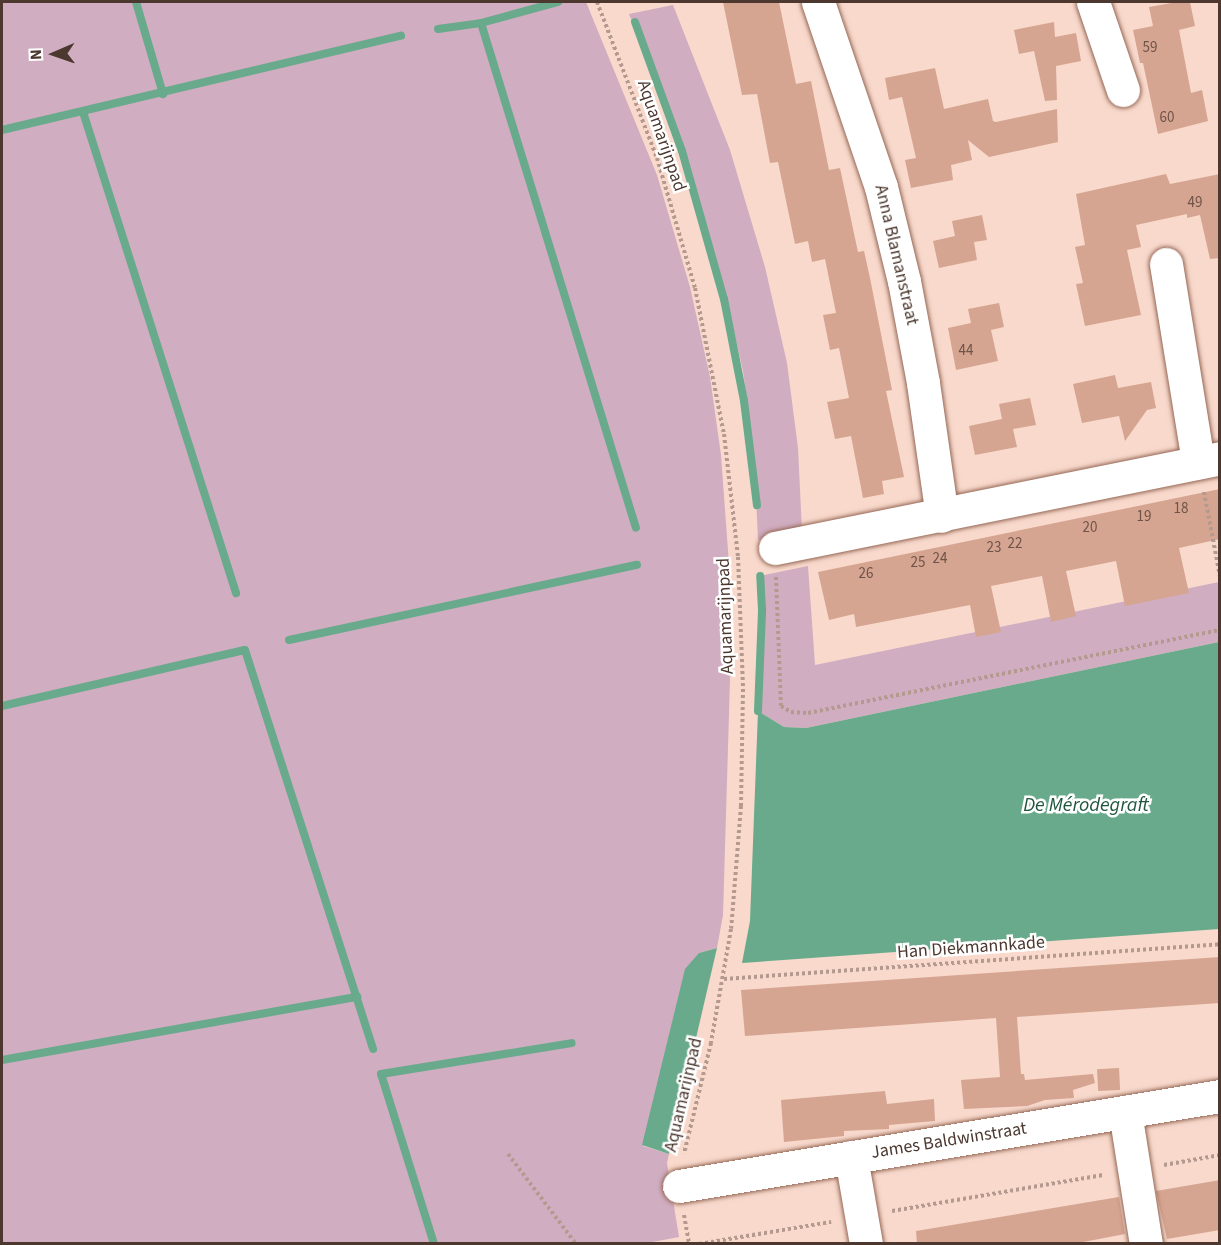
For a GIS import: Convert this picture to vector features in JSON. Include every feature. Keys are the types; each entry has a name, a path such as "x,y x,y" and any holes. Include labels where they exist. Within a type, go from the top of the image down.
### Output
{"street":[{"name":"Anna Blamanstraat","path":"818,2 847,81 881,187 904,281 923,383 942,516"},
{"path":"1093,2 1123,90"},
{"path":"775,548 942,516 1209,460 1166,264"},
{"name":"James Baldwinstraat","path":"679,1186 1220,1096"},
{"path":"1125,1112 1146,1244"},
{"path":"851,1157 864,1230"}],"path":[{"name":"Aquamarijnpad","path":"597,2 657,158 695,288 723,434 738,557 743,689 741,806 731,929 724,979 679,1186 688,1244"},
{"path":"1209,460 1220,577"},
{"path":"775,548 781,706 791,712 808,713 1220,630"},
{"name":"Han Diekmannkade","path":"724,979 1220,944"},
{"path":"508,1154 576,1244"},
{"path":"699,1244 864,1230 1133,1170 1220,1155"}],"shaded area":[{"path":"2,2 586,2 657,175 690,287 710,377 721,455 732,613 723,915 717,948 699,953 643,1146 669,1154 667,1163 679,1237 642,1244 2,1244"},
{"path":"673,5 730,150 765,267 787,363 798,448 802,531 758,540 754,452 743,371 722,279 688,164 629,14"},
{"path":"808,566 815,665 1219,582 1219,642 806,728 784,727 758,711 762,610 760,576"}],"water":[{"name":"De Mérodegraft","path":"1219,642 1219,929 742,963 750,921 758,711 784,727 806,728"},
{"path":"717,948 669,1154 642,1145 685,969 699,953"}],"building":[{"path":"723,2 779,2 796,84 811,81 829,170 840,168 858,252 864,251 870,278 892,390 886,391 904,477 882,481 884,494 863,498 851,436 835,439 827,402 849,398 839,348 830,350 823,315 836,313 825,259 812,262 808,241 795,244 778,162 770,163 757,94 742,95"},
{"path":"1190,2 1195,26 1179,30 1191,93 1202,90 1208,121 1158,134 1143,63 1140,63 1133,30 1153,26 1149,7"},
{"path":"1054,22 1055,37 1076,33 1081,61 1056,66 1057,100 1045,101 1034,51 1019,54 1014,30"},
{"path":"935,68 944,109 988,99 993,121 996,122 1057,109 1058,142 989,157 968,140 972,160 951,165 953,180 911,188 905,160 916,158 902,97 889,100 885,78"},
{"path":"1166,174 1170,184 1220,174 1220,258 1210,259 1200,215 1187,218 1187,214 1136,225 1141,247 1127,250 1141,315 1085,326 1076,284 1083,283 1075,247 1085,245 1076,194"},
{"path":"982,215 987,240 974,242 977,260 939,268 933,241 955,236 952,221"},
{"path":"999,303 1004,327 991,330 998,361 956,370 948,328 971,323 968,309"},
{"path":"1115,375 1118,388 1151,382 1156,408 1147,410 1125,441 1119,416 1082,423 1073,384"},
{"path":"1030,398 1036,425 1013,429 1017,447 975,455 969,426 1002,419 999,404"},
{"path":"1220,489 1220,539 1179,548 1189,593 1125,606 1116,561 1066,571 1076,616 1051,622 1042,576 991,586 1001,632 976,637 970,605 856,627 854,614 829,620 818,572"},
{"path":"1220,957 1220,1003 1017,1017 1021,1074 1024,1074 1025,1080 1093,1074 1095,1083 1073,1090 1074,1098 1045,1100 1027,1106 964,1109 961,1080 1000,1077 996,1018 745,1036 741,990"},
{"path":"1119,1068 1120,1090 1098,1091 1097,1069"},
{"path":"885,1091 887,1104 934,1099 935,1121 889,1125 889,1129 844,1131 844,1136 784,1142 781,1100"},
{"path":"1220,1180 1220,1230 1167,1239 1156,1191"},
{"path":"1119,1197 1125,1234 1073,1244 917,1244 916,1231"}],"waterway":[{"path":"136,2 163,94"},
{"path":"438,29 481,23 558,2"},
{"path":"635,22 682,151 724,299 744,401 757,505"},
{"path":"481,23 636,528"},
{"path":"2,130 401,36"},
{"path":"83,112 236,593"},
{"path":"289,640 637,565"},
{"path":"758,711 762,610 760,576"},
{"path":"2,706 245,650 373,1049"},
{"path":"2,1060 357,997"},
{"path":"434,1244 381,1074 572,1043"}]}
